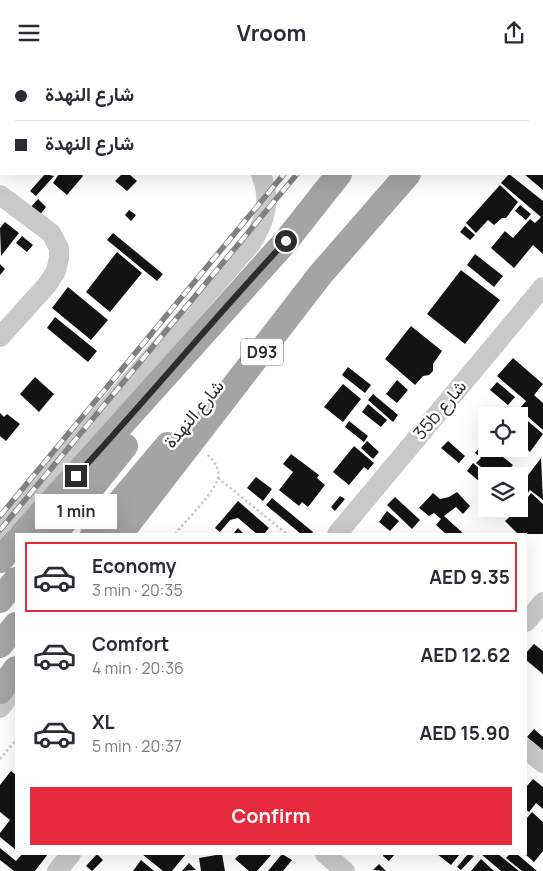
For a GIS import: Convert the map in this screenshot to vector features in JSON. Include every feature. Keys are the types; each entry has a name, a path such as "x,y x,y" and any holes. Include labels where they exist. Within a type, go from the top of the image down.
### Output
{"main road":[{"name":"شارع النهدة","path":"55,533 235,311 286,241 338,175"},
{"name":"شارع النهدة","path":"94,533 254,344 320,275 407,175"},
{"name":"شارع النهدة","path":"25,533 286,241"},
{"name":"شارع النهدة","path":"125,527 320,275"},
{"path":"0,559 15,543"},
{"path":"0,601 15,582"},
{"path":"0,645 15,626"},
{"path":"0,691 15,670"}],"street":[{"path":"0,530 250,245 260,230 266,215 267,198 261,175"},
{"path":"0,195 50,233 59,248 56,271 0,337"},
{"name":"35b شارع","path":"338,533 543,287"},
{"path":"527,621 543,602"},
{"path":"0,707 15,689"},
{"path":"527,750 543,763"},
{"path":"57,871 70,855"},
{"path":"326,855 346,871"}],"path":[{"path":"176,533 211,491 218,478 217,465 213,459 193,441"},
{"path":"218,478 286,533"},
{"path":"0,759 15,741"}],"building":[{"path":"44,175 54,176 36,196 30,191"},
{"path":"58,175 83,176 67,195 53,183"},
{"path":"121,175 130,175 137,181 127,191 115,181"},
{"path":"510,175 543,201 543,254 533,245 514,268 491,248 505,231 513,238 530,219 535,223 541,217 501,183"},
{"path":"525,175 543,175 543,190"},
{"path":"500,185 518,202 506,218 502,218 494,225 488,220 476,233 466,223"},
{"path":"38,199 46,207 39,216 30,208"},
{"path":"520,205 531,214 526,220 515,211"},
{"path":"129,210 136,215 131,221 125,215"},
{"path":"5,222 19,233 1,256 0,228"},
{"path":"465,226 475,235 470,240 460,232"},
{"path":"113,233 163,274 157,281 107,240"},
{"path":"22,236 33,245 27,252 16,243"},
{"path":"117,252 142,273 110,312 86,292"},
{"path":"475,254 503,276 494,287 467,265"},
{"path":"0,264 5,269 0,275"},
{"path":"461,270 500,300 465,344 427,314"},
{"path":"68,287 108,320 91,340 52,308"},
{"path":"55,317 97,351 88,362 47,328"},
{"path":"411,326 442,351 433,364 433,371 429,375 423,376 415,385 385,359"},
{"path":"513,358 543,384 534,395 543,403 543,430 528,417 528,407 521,407 526,401 497,376"},
{"path":"348,367 371,385 365,393 342,375"},
{"path":"35,377 54,394 39,412 20,394"},
{"path":"397,380 408,390 397,403 386,394"},
{"path":"497,382 515,397 508,405 490,390"},
{"path":"343,384 361,399 343,422 324,407"},
{"path":"373,394 398,415 393,422 368,400"},
{"path":"368,404 387,420 381,427 362,412"},
{"path":"0,413 4,417 7,414 20,424 6,441 0,436"},
{"path":"349,421 368,436 364,442 345,427"},
{"path":"528,421 543,434 530,452 528,450"},
{"path":"367,441 379,452 373,459 361,448"},
{"path":"448,441 465,456 459,463 441,448"},
{"path":"354,446 374,463 368,470 364,467 349,485 333,472"},
{"path":"291,454 319,475 317,478 325,485 308,507 302,502 299,506 279,490 293,472 283,464"},
{"path":"480,457 503,457 513,465 511,467 481,467 476,463 481,458"},
{"path":"541,458 543,500 530,490 528,493 528,475"},
{"path":"473,463 478,467 478,480 467,471"},
{"path":"256,477 272,489 263,501 247,488"},
{"path":"457,492 470,506 463,514 456,507 444,516 463,533 445,533 436,525 441,519 434,513 429,516 419,508 433,493 440,499 449,497"},
{"path":"531,493 543,504 543,534 517,533 505,521 510,517 528,517 528,497"},
{"path":"340,496 345,499 335,511 331,507"},
{"path":"395,497 420,520 412,529 387,505"},
{"path":"272,498 312,533 300,533 266,505"},
{"path":"238,501 269,528 265,533 256,533 238,518 230,520 220,532 215,528"},
{"path":"387,511 399,521 390,531 379,522"},
{"path":"238,528 243,533 234,533"},
{"path":"534,644 543,651 543,674 527,661 527,652"},
{"path":"534,729 543,737 543,751 527,737"},
{"path":"11,771 15,774 15,849 0,837 0,833 10,820 0,812 0,785"},
{"path":"533,779 543,787 543,809 536,803 529,812 527,811 527,786"},
{"path":"532,812 543,822 543,851 534,862 526,855 527,818"},
{"path":"0,848 16,861 21,855 47,855 35,871 14,871 0,860"},
{"path":"96,855 103,860 92,871 86,866"},
{"path":"143,855 185,855 172,871 163,871"},
{"path":"222,855 225,871 201,871 199,858"},
{"path":"239,855 271,855 257,871 249,871 235,859"},
{"path":"281,855 292,860 283,871 268,871"},
{"path":"384,855 394,855 389,861"},
{"path":"438,855 459,855 451,865"},
{"path":"467,855 474,856 461,870 457,867"},
{"path":"482,855 499,855 519,871 501,871"},
{"path":"509,855 518,855 537,871 522,871 506,858"},
{"path":"481,859 494,871 471,871"},
{"path":"141,860 154,871 133,871"},
{"path":"189,863 196,870 182,871"},
{"path":"379,864 386,871 373,870"}],"railway":[{"path":"0,516 283,175"},
{"path":"0,530 296,175"}],"route":[{"path":"76,476 167,375 208,325 286,241"}]}
